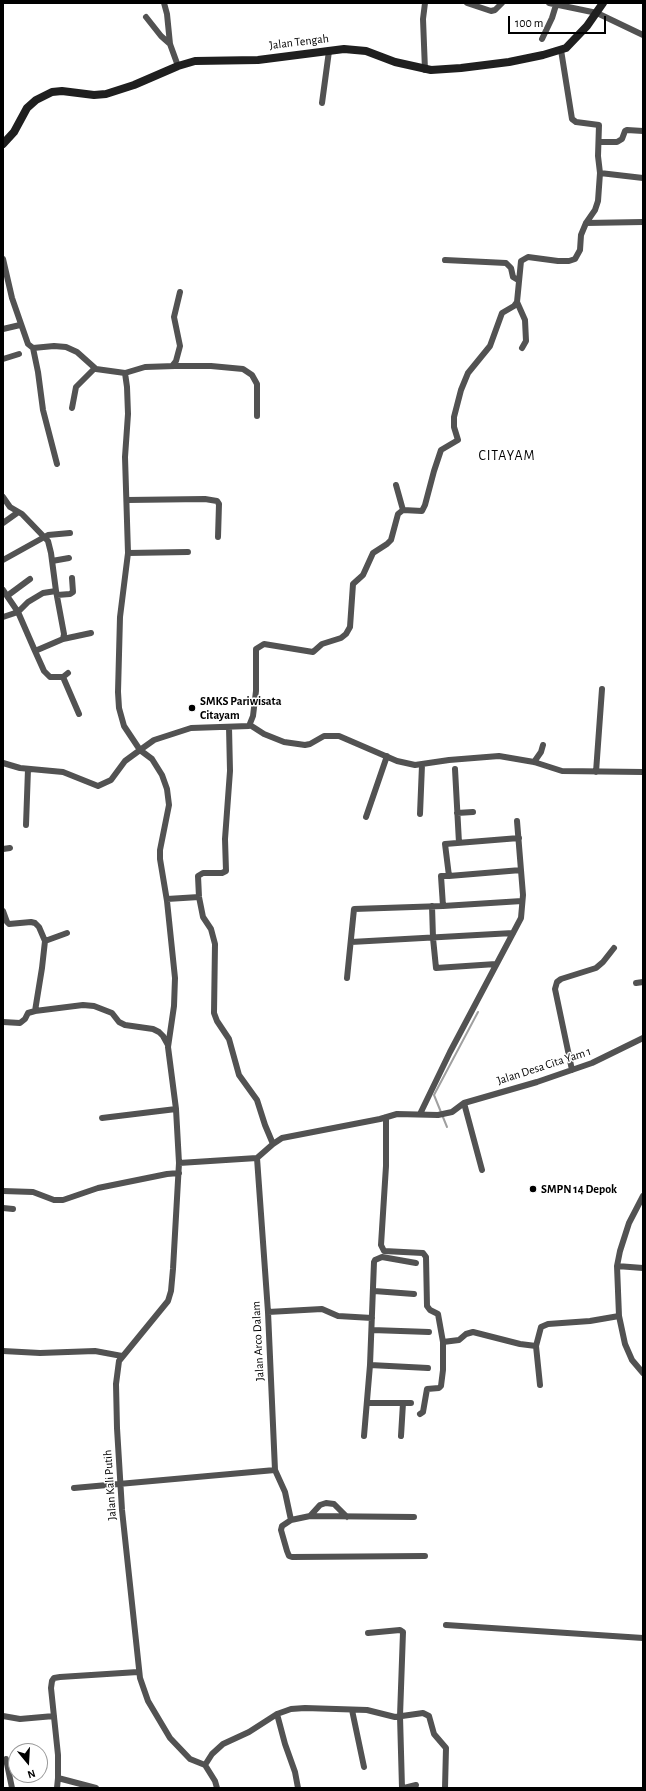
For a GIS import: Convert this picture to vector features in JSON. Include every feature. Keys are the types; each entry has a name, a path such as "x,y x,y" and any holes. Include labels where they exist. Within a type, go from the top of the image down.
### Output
{"main road":[{"name":"Jalan Tengah","path":"3,144 14,132 27,108 36,100 47,94 62,91 94,95 106,94 134,85 178,66 196,61 258,60 344,49 366,51 396,62 425,70 461,68 543,56 561,50 577,38 603,3"}],"street":[{"path":"164,3 167,14 170,44 178,66"},
{"path":"425,3 423,19 425,70"},
{"path":"467,3 475,4 491,11 495,10 502,3"},
{"path":"549,3 597,13 643,35"},
{"path":"542,39 552,18 556,5"},
{"path":"146,17 161,36 170,44"},
{"path":"522,348 526,340 525,320 517,302 520,261 525,258 558,261 570,261 575,259 580,250 581,235 586,223 598,206 600,173 599,125 576,122 572,119 561,50"},
{"path":"322,103 329,51"},
{"path":"599,142 617,142 622,139 625,131 627,130 643,131"},
{"path":"600,173 643,178"},
{"path":"586,223 643,222"},
{"path":"3,259 20,325 28,344 33,348 38,372 42,410 58,464"},
{"path":"445,260 506,263 511,268 513,277 518,280"},
{"path":"172,366 176,361 180,346 174,317 180,292"},
{"path":"250,725 256,691 256,649 264,644 313,652 322,644 341,638 346,634 350,626 353,584 363,575 373,553 387,544 390,540 398,514 403,510 418,512 422,511 441,450 458,440 454,427 454,416 461,390 468,373 490,346 502,313 514,306 517,302"},
{"path":"3,329 20,325"},
{"path":"33,348 54,346 71,349 77,352 95,368 112,372 125,373 145,367 236,367 248,371 257,384 257,416"},
{"path":"3,359 19,354"},
{"path":"72,408 76,387 95,368"},
{"path":"125,373 128,387 125,457 128,553 119,633 119,708 124,726 140,750 152,759 162,775 167,789 168,805 160,855 167,899 176,978 174,1006 168,1047"},
{"path":"396,485 403,510"},
{"path":"3,497 10,508 27,518 48,541 64,634 63,639"},
{"path":"127,500 205,499 217,501 219,504 218,537"},
{"path":"3,523 17,513"},
{"path":"3,560 43,537 56,533 70,533"},
{"path":"128,553 188,552"},
{"path":"52,561 69,558"},
{"path":"3,617 18,612 38,595 47,592 73,592 72,578"},
{"path":"7,596 30,579"},
{"path":"3,590 18,612 46,675 54,678 65,675 79,714"},
{"path":"35,651 63,639 91,633"},
{"path":"596,772 602,689"},
{"path":"4,766 63,772 93,785 102,785 111,780 125,761 154,740 184,730 213,726 229,727 250,725 264,734 284,742 305,745 310,744 324,736 339,736 408,764 422,765 449,760 499,756 534,762 562,771 643,772"},
{"path":"229,727 230,771 225,839 226,871 222,873 203,873 198,876 198,897 203,917 211,929 215,944 214,1013 217,1021 230,1039 239,1075 259,1104 264,1125 273,1144"},
{"path":"534,762 541,752 543,745"},
{"path":"366,817 387,756"},
{"path":"420,814 422,765"},
{"path":"26,825 28,769"},
{"path":"455,769 459,843"},
{"path":"457,813 473,812"},
{"path":"3,1191 32,1192 54,1200 63,1200 98,1188 167,1174 179,1168 257,1158 282,1138 400,1114 420,1114 450,1052 521,918 521,870 517,821"},
{"path":"449,876 445,844 519,838"},
{"path":"444,906 441,876 521,870"},
{"path":"167,899 198,897"},
{"path":"347,978 354,909 522,902"},
{"path":"432,906 436,968 496,964"},
{"path":"3,911 9,924 35,923 40,927 45,941 42,968 34,1011"},
{"path":"351,942 513,933"},
{"path":"45,941 68,934"},
{"path":"572,1070 555,989 557,982 561,979 596,968 614,948"},
{"path":"636,984 643,982"},
{"path":"3,1022 23,1022 28,1013 34,1011 83,1005 94,1006 112,1013 119,1022 125,1025 153,1029 159,1032 166,1040 168,1047"},
{"name":"Jalan Desa Cita Yam 1","path":"420,1114 438,1115 452,1112 464,1103 592,1063 643,1038"},
{"name":"Jalan Kali Putih","path":"168,1047 176,1109 179,1168 173,1269 170,1296 155,1318 122,1356 117,1370 116,1384 120,1484 138,1672 148,1701 170,1738 190,1759 205,1765 216,1781 217,1788"},
{"path":"464,1103 482,1170"},
{"path":"102,1118 176,1109"},
{"path":"386,1117 386,1166 381,1245 384,1251 422,1253 426,1257 427,1306 430,1310 438,1314 443,1342 443,1370 441,1386 439,1388 427,1389 423,1412 420,1414"},
{"name":"Jalan Arco Dalam","path":"257,1158 268,1312 275,1470 285,1492 290,1520"},
{"path":"643,1196 629,1223 620,1251 618,1266 619,1316 627,1350 632,1360 643,1373"},
{"path":"3,1208 13,1209"},
{"path":"364,1436 376,1260 382,1257 416,1263"},
{"path":"618,1266 643,1268"},
{"path":"374,1291 414,1294"},
{"path":"268,1312 322,1309 338,1316 372,1318"},
{"path":"540,1385 536,1346 541,1327 548,1324 590,1321 619,1316"},
{"path":"372,1330 429,1332"},
{"path":"443,1342 459,1340 466,1334 473,1332 520,1344 536,1346"},
{"path":"3,1351 40,1353 95,1351 122,1356"},
{"path":"370,1365 428,1368"},
{"path":"367,1403 411,1403"},
{"path":"400,1436 403,1403"},
{"path":"74,1488 275,1470"},
{"path":"310,1516 320,1506 326,1503 334,1504 347,1517"},
{"path":"414,1517 310,1516 290,1520 282,1526 282,1530 287,1551 289,1556 292,1557 425,1556"},
{"path":"446,1625 643,1638"},
{"path":"368,1633 400,1630 403,1632 400,1716 403,1788 416,1785"},
{"path":"57,1788 58,1755 51,1688 54,1678 138,1672"},
{"path":"205,1765 212,1754 223,1744 249,1732 277,1714 291,1709 300,1708 371,1711 390,1716 423,1713 429,1716 434,1734 446,1748 446,1788"},
{"path":"352,1710 364,1767"},
{"path":"277,1714 285,1744 296,1772 298,1788"},
{"path":"3,1716 20,1719 54,1716"},
{"path":"6,1759 12,1788"},
{"path":"58,1778 96,1788"}],"waterway":[{"path":"447,1127 434,1095 478,1012"}],"place":[{"name":"SMKS Pariwisata Citayam","path":"192,708"},
{"name":"SMPN 14 Depok","path":"533,1189"}],"district":[{"name":"CITAYAM","path":"507,456"}]}
